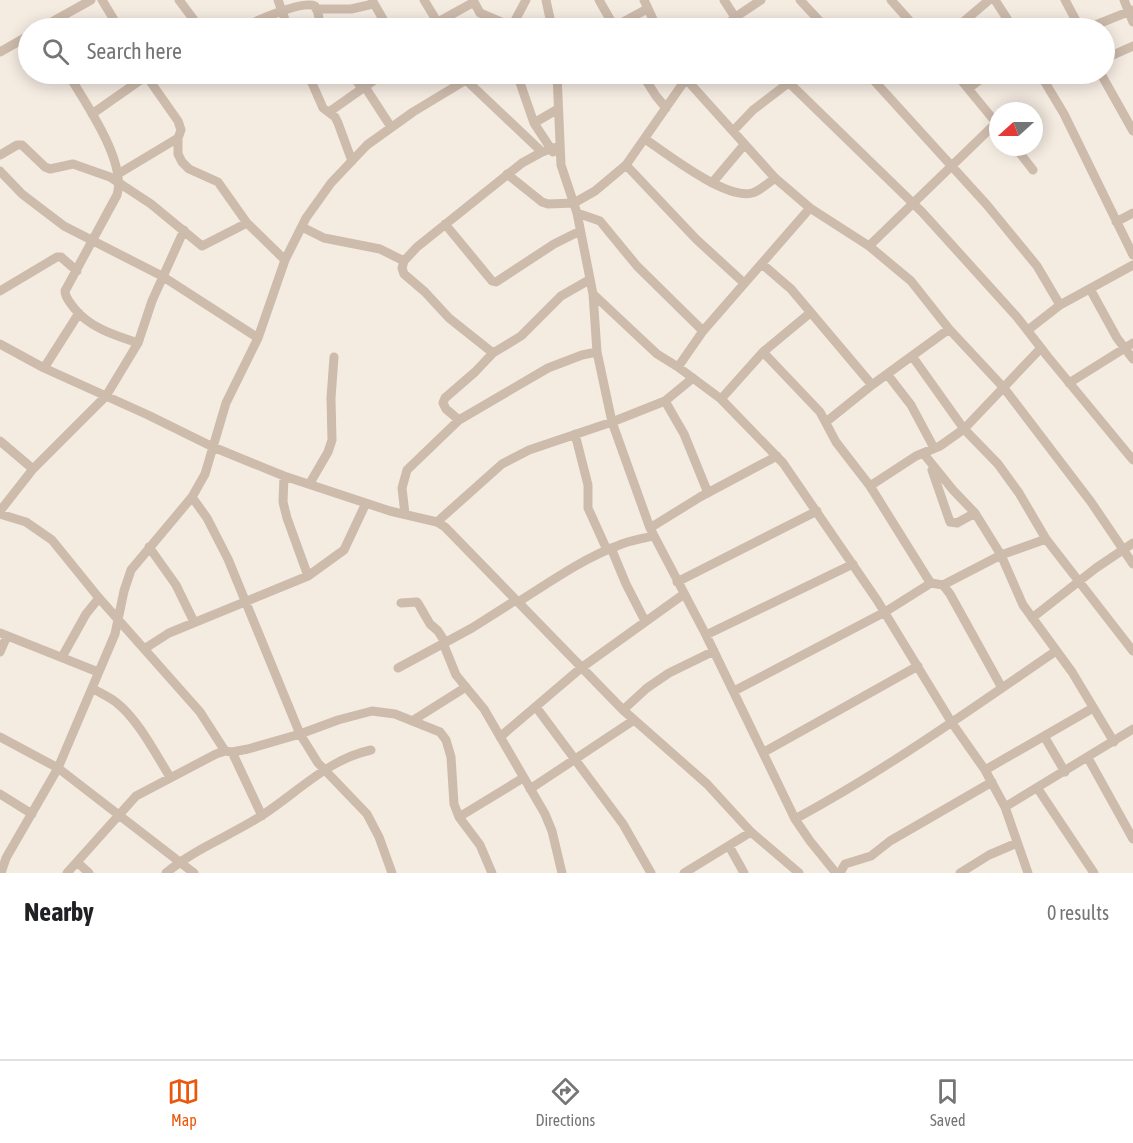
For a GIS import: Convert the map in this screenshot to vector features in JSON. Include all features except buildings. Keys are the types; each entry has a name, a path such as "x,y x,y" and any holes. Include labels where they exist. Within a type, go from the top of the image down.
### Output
{"street":[{"path":"59,18 91,0"},
{"path":"102,0 113,18"},
{"path":"179,0 192,18"},
{"path":"424,0 436,18"},
{"path":"516,18 526,0"},
{"path":"546,0 550,18"},
{"path":"599,0 609,18"},
{"path":"724,0 734,18 761,0"},
{"path":"800,0 817,18"},
{"path":"892,0 907,18"},
{"path":"968,18 989,0"},
{"path":"995,0 1007,18"},
{"path":"1065,0 1075,18"},
{"path":"1124,0 1131,11 1133,22"},
{"path":"450,18 473,1 480,13 491,18"},
{"path":"316,9 351,9 373,2 382,18"},
{"path":"257,18 280,4 311,3 316,9 318,18"},
{"path":"628,18 645,4 652,18"},
{"path":"1113,18 1131,11"},
{"path":"0,52 18,42"},
{"path":"1115,54 1133,46"},
{"path":"74,84 116,161 118,178 117,195 65,294 84,319 107,332 138,343"},
{"path":"92,114 133,84"},
{"path":"154,84 182,130 178,138 178,154 182,162 189,169 218,182 247,223 285,260"},
{"path":"312,84 323,108 338,123 352,161"},
{"path":"360,84 390,127"},
{"path":"329,112 369,84"},
{"path":"1,873 6,858 58,768 115,634 131,570 192,497 205,474 226,403 258,338 285,260 302,227 331,183 367,145 454,84"},
{"path":"472,84 551,149"},
{"path":"520,84 534,123 561,165 576,208 593,294 597,352 612,423 652,532 734,691 795,819 810,841 838,873 845,864 871,856 890,840 992,782"},
{"path":"551,149 558,109 557,84"},
{"path":"648,84 666,108"},
{"path":"576,208 626,165 682,84"},
{"path":"695,84 744,145 775,178 810,207 869,246 911,281 949,328 1004,388 1091,502 1133,564"},
{"path":"733,131 753,110 789,84"},
{"path":"791,84 913,203 1028,330 1133,460"},
{"path":"878,84 1039,268 1060,305"},
{"path":"965,84 989,114"},
{"path":"969,88 974,84"},
{"path":"1046,84 1064,114 1133,255"},
{"path":"1107,84 1133,131"},
{"path":"534,123 558,109"},
{"path":"869,246 989,131"},
{"path":"118,178 178,138"},
{"path":"645,140 698,175 738,194 754,193 775,178"},
{"path":"0,155 17,145 22,146 50,169 73,164 118,178 202,246 247,223"},
{"path":"712,183 744,145"},
{"path":"493,353 449,318 425,292 404,274 402,268 404,261 445,224 507,174 551,149"},
{"path":"1021,156 1032,170"},
{"path":"626,165 689,232 744,283"},
{"path":"0,171 22,194 64,226 162,276 258,338"},
{"path":"507,174 542,202 576,208 600,221 637,266 703,331"},
{"path":"678,367 703,331 810,207"},
{"path":"1116,222 1133,213"},
{"path":"445,224 492,281 496,282 554,244 580,231"},
{"path":"302,227 324,238 380,249 404,261"},
{"path":"184,230 162,276 138,343 106,396 33,469 0,512 26,522 46,535 200,712 229,752 262,816"},
{"path":"0,291 57,257 61,257 77,271"},
{"path":"762,264 790,289 838,342 872,385"},
{"path":"1028,330 1060,305 1133,265"},
{"path":"459,420 446,409 443,403 445,398 493,353 521,336 561,296 589,280"},
{"path":"1090,289 1116,338 1128,345 1133,359"},
{"path":"593,294 657,354 721,399 777,456 885,612 952,723 985,770 1005,807 1028,873"},
{"path":"44,368 79,313"},
{"path":"721,399 763,352 810,313"},
{"path":"826,422 949,328"},
{"path":"0,344 44,368 213,447 284,476 446,526 623,710 707,784 751,832 799,873"},
{"path":"1069,383 1128,345"},
{"path":"870,486 964,429 1041,348"},
{"path":"405,514 402,488 407,470 459,420 548,368 597,352"},
{"path":"763,352 815,405 836,442 870,486 931,583"},
{"path":"912,356 964,429 998,464 1019,493 1046,539 1133,651"},
{"path":"310,483 328,452 332,440 331,398 334,357"},
{"path":"887,374 911,405 934,448"},
{"path":"437,522 502,464 529,450 612,423 665,401 693,378"},
{"path":"665,401 684,434 708,494"},
{"path":"575,434 588,485 588,508 645,621"},
{"path":"0,441 33,469"},
{"path":"923,453 975,513 1001,555 1023,605 1072,672 1114,742"},
{"path":"398,668 472,628 572,568 609,549 652,532 708,494 777,456"},
{"path":"930,462 950,522 957,523 975,513"},
{"path":"284,476 284,502 287,519 308,576"},
{"path":"192,497 207,518 246,600 300,734 318,764 367,814 392,873"},
{"path":"144,649 169,633 308,576 344,550 366,503"},
{"path":"677,582 817,511"},
{"path":"734,691 885,612 931,583 943,585 1001,555 1046,539"},
{"path":"1032,618 1133,543"},
{"path":"149,547 177,585 194,622"},
{"path":"706,635 853,564"},
{"path":"943,585 957,604 1002,688"},
{"path":"500,737 581,668 684,594"},
{"path":"62,657 86,614 99,598"},
{"path":"401,603 417,602 430,624 438,631 456,675 479,703 500,737 552,831 561,873"},
{"path":"0,652 4,634 98,672"},
{"path":"623,710 647,688 669,673 714,651"},
{"path":"795,819 952,723 1056,651"},
{"path":"764,752 918,666"},
{"path":"412,721 466,687"},
{"path":"92,688 116,702 139,728 170,777"},
{"path":"536,707 623,824 651,873"},
{"path":"985,770 1093,708"},
{"path":"67,873 136,796 170,777 229,752 300,734 372,711 394,714 412,721 440,732 446,740 451,757 454,804 459,817 480,845 492,873"},
{"path":"530,789 634,720"},
{"path":"1005,807 1132,731"},
{"path":"1044,736 1065,772"},
{"path":"0,737 58,768 194,873"},
{"path":"166,873 179,862 262,816 343,759 371,750"},
{"path":"1088,759 1133,839"},
{"path":"459,817 523,778"},
{"path":"1038,789 1094,873"},
{"path":"0,794 32,814"},
{"path":"684,873 751,832"},
{"path":"960,873 989,855 1017,843"},
{"path":"729,846 744,873"},
{"path":"77,862 89,873"}]}
